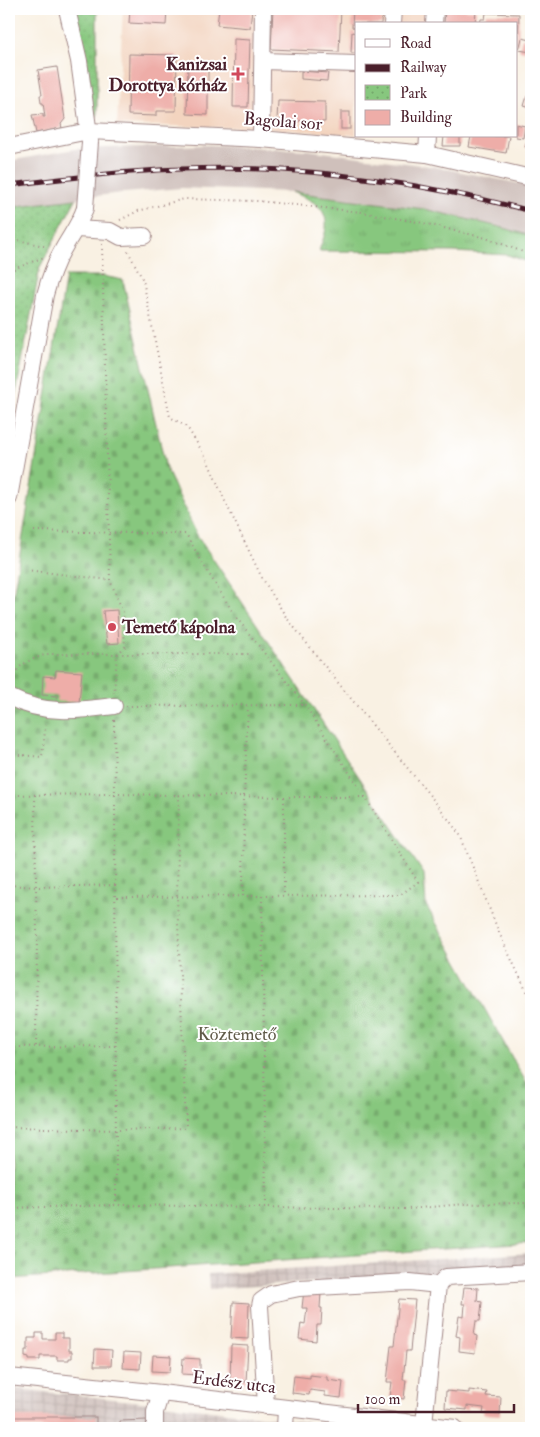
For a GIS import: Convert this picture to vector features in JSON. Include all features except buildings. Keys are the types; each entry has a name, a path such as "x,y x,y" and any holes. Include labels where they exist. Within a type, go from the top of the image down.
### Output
{"street":[{"path":"9,498 45,295 62,250 80,222 85,208 90,136 79,61 67,9"},
{"path":"261,139 264,9"},
{"path":"392,22 393,9"},
{"path":"434,22 435,9"},
{"path":"262,61 355,64"},
{"name":"Bagolai sor","path":"9,147 90,136 261,139 427,154 531,178"},
{"path":"427,154 428,138"},
{"path":"76,229 144,236"},
{"path":"11,696 26,706 48,710 81,711 114,706"},
{"path":"424,1424 438,1285 446,1277 531,1272"},
{"path":"266,1406 260,1306 265,1297 276,1292 298,1288 410,1282 438,1285"},
{"name":"Erdész utca","path":"9,1377 455,1428"},
{"path":"155,1428 155,1412 161,1393"},
{"path":"284,1428 286,1409"}],"path":[{"path":"116,1205 116,794 114,706 117,654 125,647 123,612 110,580 111,233 122,218 138,211 184,199 258,201 361,212 423,223 486,238 531,255"},
{"path":"111,233 143,280 170,418 187,427 207,459 261,576 286,617 460,835 500,935 531,1001"},
{"path":"9,238 62,250"},
{"path":"9,271 62,250"},
{"path":"34,531 186,534 236,617 305,705 418,882 400,895 116,897"},
{"path":"26,570 110,580"},
{"path":"9,730 13,675 26,662 47,654 249,654"},
{"path":"114,706 305,705"},
{"path":"243,896 244,796 248,706"},
{"path":"9,754 42,757 48,710"},
{"path":"9,795 116,794 365,797"},
{"path":"34,795 37,931 36,1047"},
{"path":"9,1127 116,1130 186,1128 177,896 179,795"},
{"path":"284,797 284,896"},
{"path":"9,885 36,888 116,885"},
{"path":"262,896 266,1207"},
{"path":"9,1047 116,1046"},
{"path":"9,1208 116,1205 408,1209 464,1204 531,1204"}],"shaded area":[{"name":"Kanizsai Dorottya kórház","path":"123,9 429,9 427,22 355,22 355,135 261,128 117,125"},
{"path":"211,145 307,150 436,167 531,186 531,236 424,209 292,192 181,188 113,194 9,207 9,161 75,149"},
{"path":"531,1253 531,1269 209,1289 208,1274"},
{"path":"9,1388 169,1405 360,1428 9,1428"}],"green space":[{"path":"73,9 97,9 97,117 94,115"},
{"path":"292,192 424,209 531,236 531,263 508,255 454,252 319,251 326,228 324,214 316,204"},
{"path":"76,199 40,267 9,430 9,207"},
{"name":"Köztemető","path":"66,276 103,276 123,280 166,468 197,535 424,874 426,905 531,1091 531,1243 9,1279 9,620"}],"railway":[{"path":"9,185 160,170 270,169 314,172 402,184 531,211"}],"place":[{"name":"Kanizsai Dorottya kórház","path":"238,74"},
{"name":"Temető kápolna","path":"112,627"}]}
